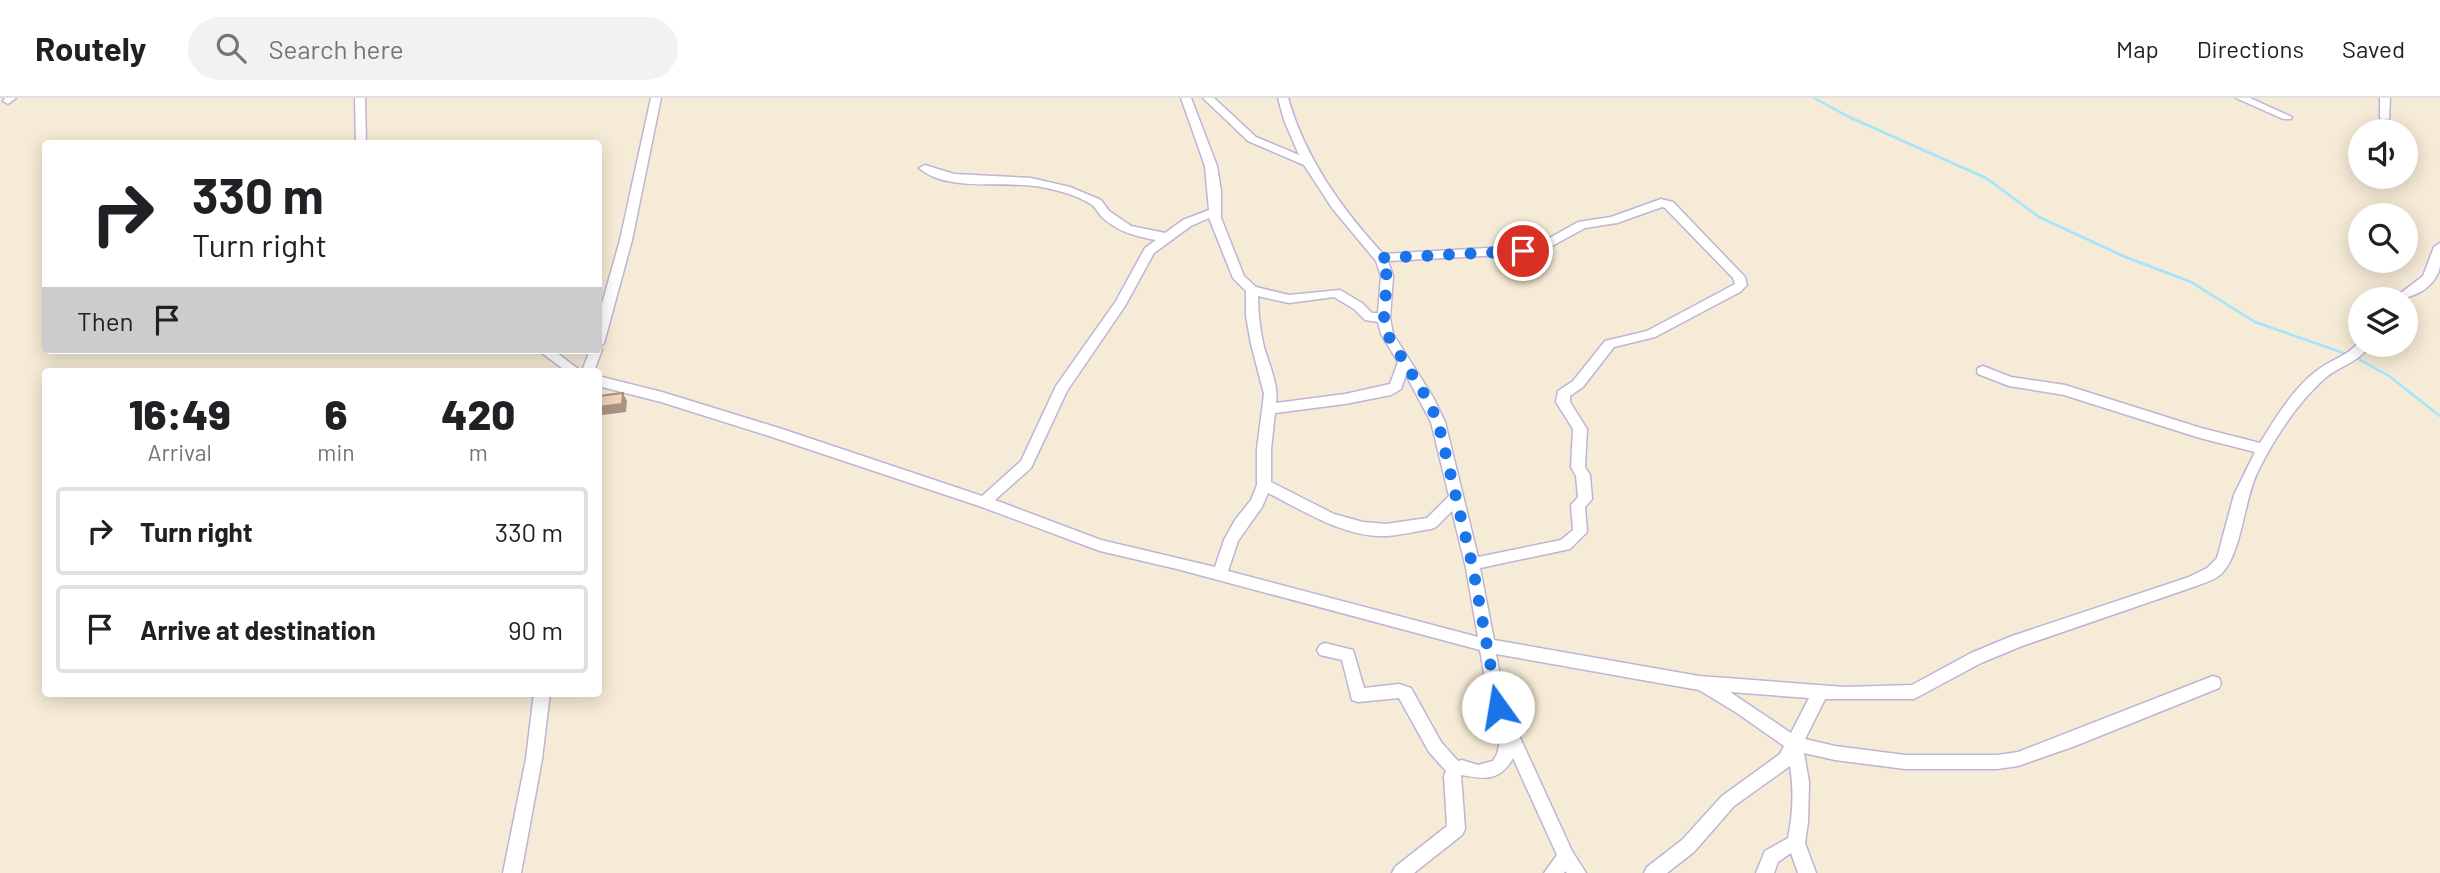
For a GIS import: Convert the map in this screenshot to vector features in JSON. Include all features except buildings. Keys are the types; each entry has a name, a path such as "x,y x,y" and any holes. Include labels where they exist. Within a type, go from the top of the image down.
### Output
{"street":[{"path":"360,98 361,140"},
{"path":"602,328 626,240 656,98"},
{"path":"1186,98 1211,166 1217,225 1240,278 1252,290 1289,299 1336,293 1358,306 1368,317 1384,318"},
{"path":"1208,98 1252,139 1307,162"},
{"path":"1283,98 1287,116 1307,162 1343,216 1380,258 1387,276 1384,318 1387,334 1428,400 1438,422 1472,564 1498,707 1566,857 1577,873"},
{"path":"2241,98 2287,117"},
{"path":"2265,107 2279,98"},
{"path":"2385,98 2385,117"},
{"path":"925,168 940,177 951,179 997,179 1044,184 1096,202 1107,216 1143,234 1166,237"},
{"path":"1380,258 1539,249 1582,225 1613,220 1661,203 1669,205 1739,277 1741,285 1736,289 1683,318 1651,334 1610,344 1578,384 1563,394 1563,402 1580,429 1578,467 1583,475 1586,499 1578,505 1578,536 1565,545 1472,564"},
{"path":"984,502 1026,464 1060,389 1121,303 1149,251 1187,223 1214,212"},
{"path":"2418,289 2434,272 2440,247"},
{"path":"1220,574 1231,540 1257,503 1264,485 1269,383 1256,344 1252,290"},
{"path":"550,354 571,368"},
{"path":"602,382 736,420 984,502 1100,545 1485,645 1699,683 1820,693 1914,692 2017,641 2206,576 2217,568 2224,555 2243,486 2296,401 2328,368 2355,357"},
{"path":"1269,409 1391,390 1396,386 1404,362"},
{"path":"1983,371 2009,381 2065,390 2200,433 2265,449"},
{"path":"1264,485 1329,518 1363,528 1386,530 1431,523 1457,497"},
{"path":"1325,650 1348,655 1358,695 1399,691 1405,694 1435,747 1455,769"},
{"path":"1699,683 1743,708 1794,744 1835,753 1905,762 1997,762 2018,759 2213,683"},
{"path":"1653,873 1688,846 1728,801 1786,759 1820,693"},
{"path":"512,873 534,759 542,697"},
{"path":"1401,873 1456,829 1452,776 1455,769 1462,766 1478,772 1498,767 1505,757 1510,737"},
{"path":"1794,744 1801,782 1800,822 1796,843 1807,873"},
{"path":"1765,873 1772,853 1796,843"},
{"path":"1553,873 1566,857"}],"shaded area":[{"path":"0,98 2440,98 2440,873 0,873"}],"waterway":[{"path":"1814,98 1849,117 1986,178 2039,217 2123,256 2191,282 2255,322 2355,357 2389,376 2440,416"}],"route":[{"path":"1498,707 1473,568 1438,422 1428,400 1387,334 1384,318 1387,276 1380,258 1523,251"}]}
